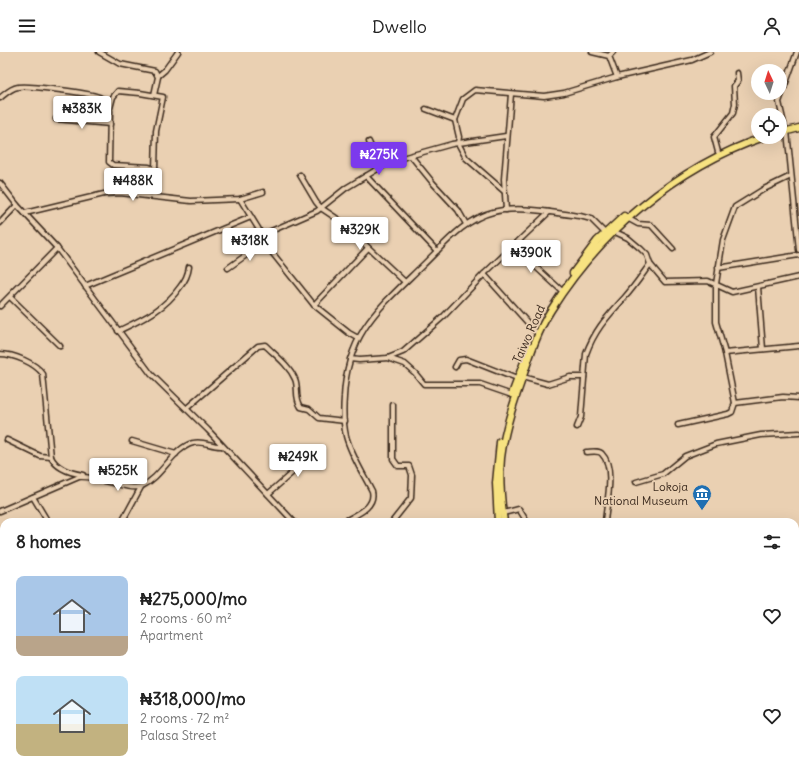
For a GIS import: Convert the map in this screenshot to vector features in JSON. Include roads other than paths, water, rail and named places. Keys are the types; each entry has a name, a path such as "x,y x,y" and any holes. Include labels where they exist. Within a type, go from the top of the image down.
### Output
{"main road":[{"path":"787,129 799,127"},
{"name":"Taiwo Road","path":"504,518 500,488 501,460 510,411 536,332 549,307 586,255 616,222 670,182 718,152 751,139"},
{"name":"Taiwo Road","path":"498,518 496,483 498,450 512,395 551,310 576,274 612,231 627,218 702,164 751,141"}],"street":[{"path":"99,52 120,64 155,71 158,76"},
{"path":"154,95 158,76 165,70 178,52"},
{"path":"592,52 609,56"},
{"path":"609,56 613,52"},
{"path":"504,190 466,158 458,143 460,137 455,120 463,99 475,90 544,96 564,94 617,77 692,60 710,52"},
{"path":"780,108 779,102 797,52"},
{"path":"609,56 617,77"},
{"path":"793,64 799,64"},
{"path":"718,152 714,137 733,113 735,104 734,86 738,81 737,73"},
{"path":"0,98 13,88 25,87 92,95 105,101 110,111"},
{"path":"154,196 155,171 156,131 163,99 160,96 118,91 113,97 110,111 109,159 111,164 152,167 155,171"},
{"path":"506,210 504,190 506,136 511,94"},
{"path":"426,109 455,120"},
{"path":"56,119 110,124"},
{"path":"262,235 321,208 346,188 379,166 391,160 458,143 506,136"},
{"path":"369,142 379,166"},
{"path":"785,144 791,176 799,250"},
{"path":"411,156 458,210 466,224"},
{"path":"300,175 321,208 331,214 406,282"},
{"path":"366,176 437,252"},
{"path":"678,425 732,412 735,403 725,353 716,322 716,284 723,240 735,207 764,189 791,176"},
{"path":"0,183 17,205 57,248 118,331 152,374 187,408 290,518"},
{"path":"25,213 104,194 120,193 191,201 240,199 262,192"},
{"path":"240,199 262,235 266,245 314,305 358,338"},
{"path":"0,223 17,205"},
{"path":"350,518 369,506 373,499 372,491 346,435 343,414 345,377 350,359 358,338 370,320 406,282 466,224 492,212 506,210 549,212 587,217 605,233"},
{"path":"350,359 359,360 388,358 403,352 444,316 484,274 549,212"},
{"path":"85,286 250,217"},
{"path":"627,218 638,224 651,225 673,249"},
{"path":"612,231 628,238 642,249 647,255 650,264 665,282 708,281 732,292 799,277"},
{"path":"228,268 252,251 266,245"},
{"path":"513,246 561,290"},
{"path":"0,306 57,248"},
{"path":"314,305 368,248"},
{"path":"718,268 799,255"},
{"path":"577,427 581,417 586,354 596,330 626,296 650,264"},
{"path":"118,331 147,317 170,301 188,275 188,267"},
{"path":"484,274 536,332"},
{"path":"758,287 764,349"},
{"path":"10,297 60,346"},
{"path":"187,408 258,346 265,345 284,363 296,380 296,395 301,407 309,409 320,418 345,421"},
{"path":"725,353 799,346"},
{"path":"0,354 9,355 29,363 38,368 43,374 51,458 57,465 73,476"},
{"path":"388,358 404,364 415,373 424,384 480,384 512,395"},
{"path":"455,367 460,360 466,359 520,378 548,384 570,377 584,377"},
{"path":"735,403 783,397 799,398"},
{"path":"393,405 393,459 398,466 409,466 412,475 411,498 395,518"},
{"path":"636,482 663,474 685,456 716,444 761,435 799,433"},
{"path":"7,440 40,456 51,458"},
{"path":"132,441 176,454"},
{"path":"124,518 141,487 156,478 176,454 186,446 193,443 202,442 216,447 222,446"},
{"path":"586,452 599,452 602,454 607,465 609,499 606,518"},
{"path":"268,494 294,471 284,456"},
{"path":"0,511 33,497 73,476 87,476 128,486 141,487"},
{"path":"33,497 46,518"},
{"path":"503,513 519,509 525,518"}],"place":[{"name":"Lokoja National Museum","path":"702,511"}]}
